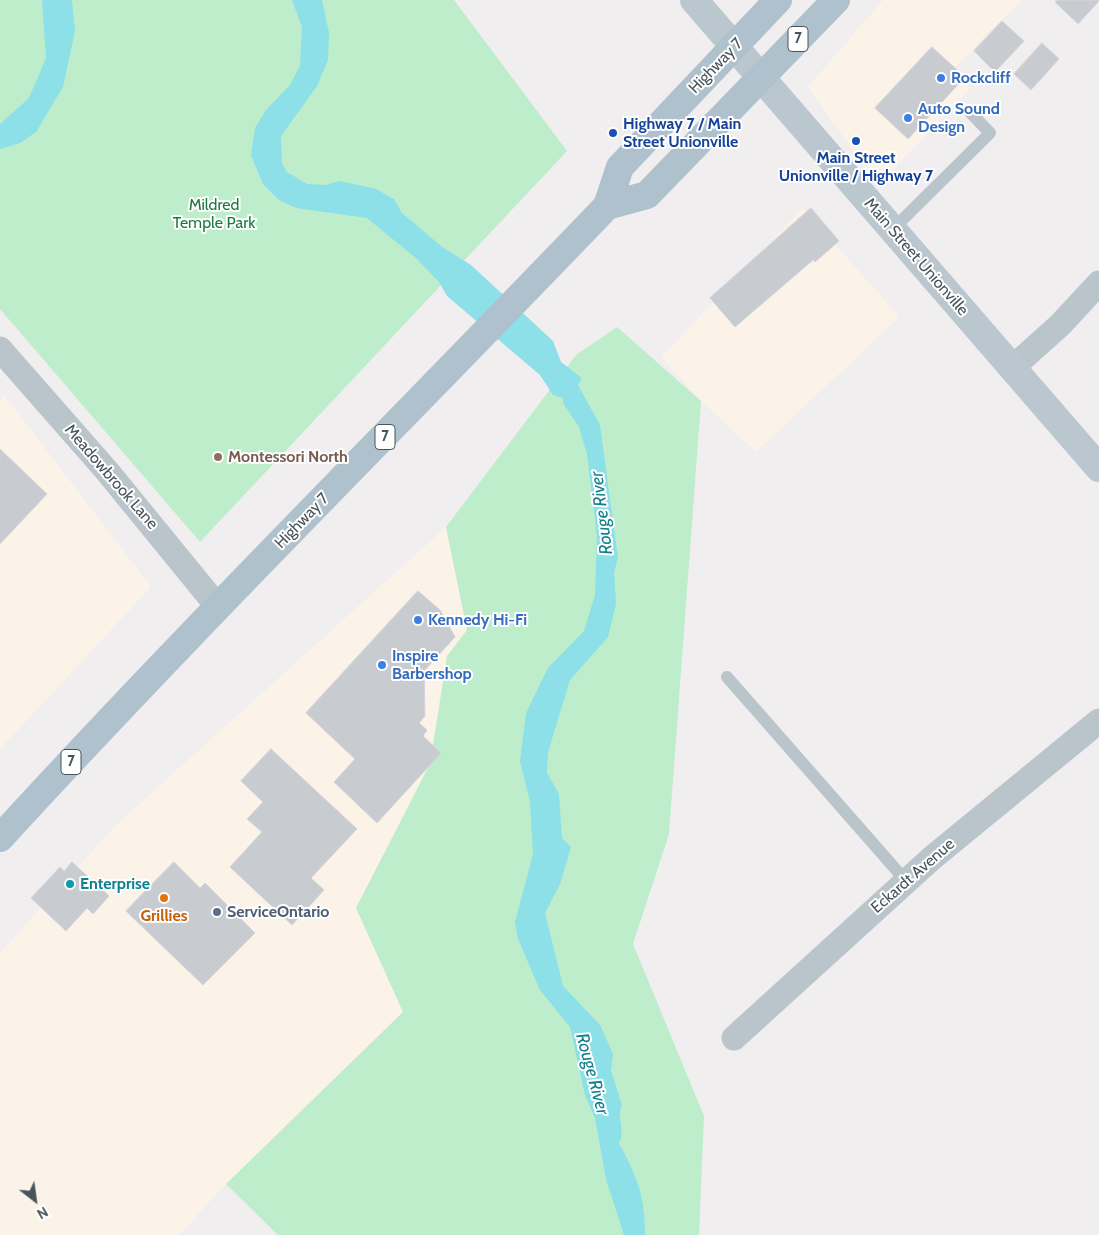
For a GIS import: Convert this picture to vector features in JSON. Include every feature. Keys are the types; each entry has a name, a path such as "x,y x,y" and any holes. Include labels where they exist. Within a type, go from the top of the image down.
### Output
{"main road":[{"name":"Main Street Unionville","path":"694,0 1099,468"},
{"name":"Highway 7","path":"0,838 218,607 472,347 606,206 620,167 778,0"},
{"name":"7","path":"606,206 647,196 836,0"}],"street":[{"path":"1012,368 1060,325 1099,283"},
{"name":"Meadowbrook Lane","path":"0,350 107,471 218,607"},
{"name":"Eckardt Avenue","path":"734,1038 906,882 1099,721"}],"lane":[{"path":"892,230 990,133 969,111"},
{"path":"727,677 906,882"}],"shaded area":[{"path":"883,0 1021,0 953,69 970,89 878,185 808,87"},
{"path":"803,208 899,317 756,452 701,401 661,357"},
{"path":"5,396 151,587 0,749 0,401"},
{"path":"446,527 467,630 447,657 430,764 356,908 403,1012 226,1184 179,1235 0,1235 0,953 115,826"}],"green space":[{"name":"Mildred Temple Park","path":"0,0 454,0 567,151 200,542 0,309"},
{"path":"617,327 701,401 669,834 633,944 704,1116 699,1235 278,1235 226,1184 403,1012 356,908 430,764 447,656 467,630 446,527 576,355"}],"water":[{"path":"42,0 72,0 75,31 63,87 36,132 20,143 0,149 0,124 29,98 46,58"},
{"name":"Rouge River","path":"292,0 322,0 329,33 328,60 317,86 281,136 282,163 287,172 307,184 325,185 340,181 376,189 394,199 402,213 442,247 471,265 553,341 561,362 582,378 578,385 600,425 618,558 614,572 616,604 608,637 570,680 548,752 547,773 559,794 562,838 571,847 560,884 545,913 563,986 600,1025 613,1054 611,1071 622,1105 620,1115 622,1133 619,1143 631,1166 642,1197 645,1235 624,1235 606,1179 595,1118 585,1095 570,1027 540,990 518,939 515,922 533,854 530,802 520,761 526,713 548,668 584,631 595,595 597,537 587,454 579,427 563,403 563,398 553,395 540,375 447,296 439,282 417,259 367,218 296,208 279,200 263,184 251,156 255,128 266,110 290,85 300,66 302,27"}],"building":[{"path":"1057,0 1099,1 1078,24 1055,2"},
{"path":"1002,21 1024,41 995,72 974,51"},
{"path":"1042,43 1059,59 1031,90 1014,74"},
{"path":"932,47 965,77 908,139 875,108"},
{"path":"811,208 839,241 815,262 813,260 735,327 710,298"},
{"path":"0,449 47,494 0,544"},
{"path":"418,591 440,610 455,637 424,671 425,716 419,723 427,730 423,736 441,753 377,823 334,782 355,759 306,713"},
{"path":"271,749 357,829 311,878 324,890 292,925 230,867 262,832 247,819 263,802 241,781"},
{"name":"Enterprise","path":"72,862 109,896 93,914 87,908 66,931 31,898 60,867 64,871"},
{"path":"174,862 200,888 205,883 255,933 203,985 126,911"}],"place":[{"name":"Rockcliff","path":"941,78"},
{"name":"Auto Sound Design","path":"908,118"},
{"name":"Highway 7 / Main Street Unionville","path":"613,133"},
{"name":"Main Street Unionville / Highway 7","path":"856,141"},
{"name":"Montessori North","path":"218,457"},
{"name":"Kennedy Hi-Fi","path":"418,620"},
{"name":"Inspire Barbershop","path":"382,665"},
{"name":"Enterprise","path":"70,884"},
{"name":"Grillies","path":"164,898"},
{"name":"ServiceOntario","path":"217,912"}]}
